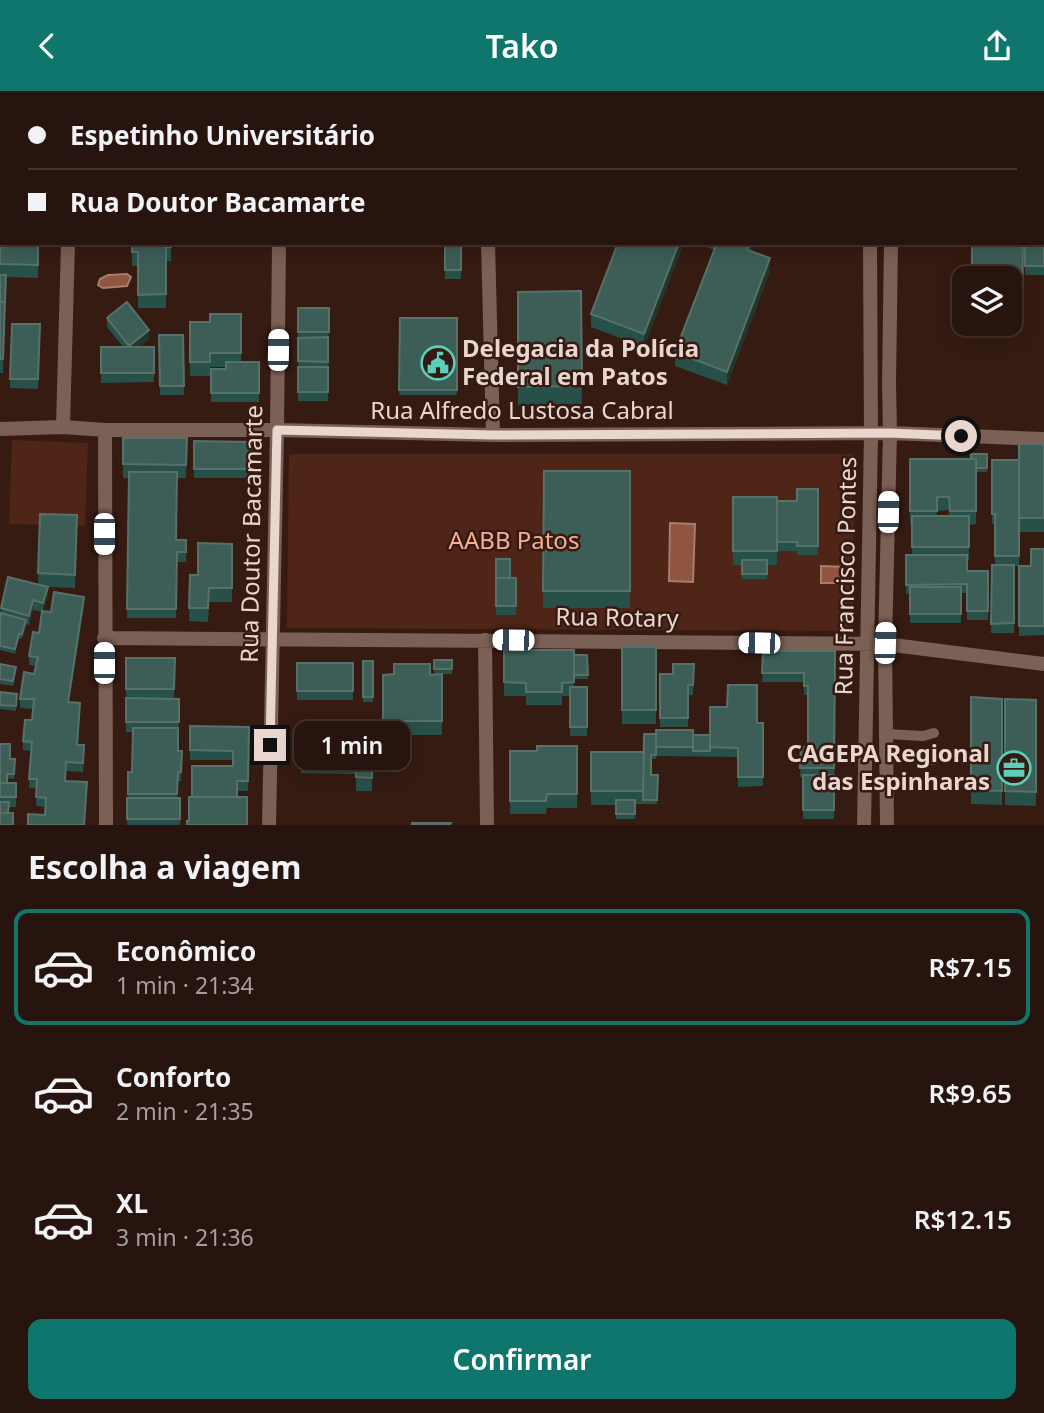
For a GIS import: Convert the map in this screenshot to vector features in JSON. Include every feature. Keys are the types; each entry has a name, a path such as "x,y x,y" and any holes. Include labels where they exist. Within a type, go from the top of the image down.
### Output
{"street":[{"path":"63,427 68,245"},
{"name":"Rua Doutor Bacamarte","path":"269,825 279,245"},
{"path":"488,245 493,435"},
{"name":"Rua Francisco Pontes","path":"864,825 871,434 870,245"},
{"name":"Rua Francisco Pontes","path":"887,825 885,643 891,245"},
{"name":"Rua Alfredo Lustosa Cabral","path":"0,429 63,427 105,430 277,430 493,435 890,433 1044,439"},
{"path":"0,429 0,441"},
{"path":"105,430 106,825"},
{"name":"Rua Rotary","path":"104,638 885,643 1044,664"},
{"path":"485,639 487,825"}],"lane":[{"path":"887,734 923,736 933,733"},
{"path":"888,757 922,754 932,760"}],"green space":[{"path":"12,440 88,443 85,526 9,524"},
{"name":"AABB Patos","path":"289,454 854,454 853,631 287,628"}],"shaded area":[{"path":"127,274 131,277 127,286 103,288 98,285 100,279 108,275"},
{"path":"670,523 695,524 693,582 669,581"},
{"path":"821,566 847,567 848,583 821,583"}],"building":[{"path":"0,245 38,245 38,265 0,264"},
{"path":"132,245 171,245 166,248 166,294 138,295 138,252 132,252"},
{"path":"445,245 461,245 461,270 445,270"},
{"path":"617,245 678,245 644,334 591,314"},
{"path":"716,245 749,245 747,250 770,258 727,372 675,352"},
{"path":"972,245 1023,245 1022,326 1022,266 972,266"},
{"path":"1025,245 1044,245 1044,266 1025,266"},
{"path":"0,275 6,275 5,302 0,302"},
{"path":"581,291 582,386 518,387 518,292"},
{"path":"0,302 5,302 3,359 0,359"},
{"path":"127,302 149,330 129,346 107,318"},
{"path":"298,308 329,308 329,332 298,332"},
{"path":"210,314 241,314 241,353 210,353 210,362 190,362 190,322 210,322"},
{"path":"400,318 457,318 457,390 399,390"},
{"path":"12,324 40,324 38,379 10,379"},
{"path":"159,335 183,335 184,386 160,386"},
{"path":"328,337 328,362 298,361 298,338"},
{"path":"101,347 154,347 154,373 101,373"},
{"path":"226,362 259,362 259,393 211,393 211,369 226,369"},
{"path":"298,367 328,367 328,392 298,392"},
{"path":"123,438 187,438 186,465 123,464"},
{"path":"194,441 251,442 250,469 194,469"},
{"path":"1019,444 1044,444 1044,518 1019,518"},
{"path":"971,454 987,454 987,468 976,468 976,459 971,459"},
{"path":"910,459 976,459 976,511 950,511 949,497 937,497 937,511 910,511"},
{"path":"992,460 1019,460 1019,556 995,556"},
{"path":"544,471 630,471 630,591 543,591"},
{"path":"129,472 177,472 176,540 186,540 186,552 177,552 176,609 127,609"},
{"path":"797,489 818,489 818,546 777,542 777,501 797,501"},
{"path":"733,497 777,497 777,551 733,551"},
{"path":"40,514 77,515 75,575 38,573"},
{"path":"912,516 969,516 969,547 912,547"},
{"path":"198,543 232,544 232,588 209,588 208,608 189,608 190,575 198,575"},
{"path":"1031,549 1044,549 1044,626 1019,626 1019,566 1031,566"},
{"path":"906,555 967,555 967,571 988,571 988,611 967,611 967,584 906,585"},
{"path":"496,559 510,559 510,578 496,578"},
{"path":"742,560 767,560 767,574 742,574"},
{"path":"992,565 1014,565 1014,623 991,624"},
{"path":"8,577 48,587 43,603 33,600 29,616 1,608"},
{"path":"496,578 516,578 516,606 496,606"},
{"path":"910,587 961,587 961,614 910,614"},
{"path":"54,592 84,597 68,702 80,703 77,745 84,745 83,763 66,762 65,781 87,782 84,825 28,825 28,814 45,815 46,798 36,797 37,779 29,779 32,742 23,741 25,720 32,720 34,699 20,699 24,672 34,674 38,657 29,656 33,632 39,633 42,611 51,612"},
{"path":"1,613 26,620 15,649 0,646"},
{"path":"622,647 656,647 656,710 622,710"},
{"path":"504,650 574,650 574,682 562,683 562,692 526,692 526,683 504,682"},
{"path":"763,651 835,651 834,768 800,768 801,747 808,747 808,686 804,686 804,673 762,673"},
{"path":"574,655 587,655 588,675 574,675"},
{"path":"126,658 175,658 174,689 126,689"},
{"path":"434,660 452,660 452,669 434,669"},
{"path":"363,661 373,661 373,697 363,697"},
{"path":"297,663 353,663 353,691 297,691"},
{"path":"0,664 16,667 13,681 0,679"},
{"path":"394,664 430,664 430,675 442,674 442,721 383,721 383,675 394,674"},
{"path":"673,664 694,664 693,685 688,685 688,718 660,718 660,674 673,674"},
{"path":"728,685 757,685 757,723 763,723 763,777 738,777 738,748 710,747 710,707 727,707"},
{"path":"570,687 587,687 587,727 570,727"},
{"path":"0,692 17,694 16,706 0,705"},
{"path":"971,697 1002,699 1002,791 971,790"},
{"path":"126,698 179,699 179,722 126,722"},
{"path":"1005,699 1036,700 1036,792 1005,791"},
{"path":"301,723 372,723 372,741 357,741 357,753 372,753 372,778 356,777 356,760 301,760"},
{"path":"190,726 249,727 248,781 237,781 237,797 192,797 192,766 233,766 233,751 190,750"},
{"path":"133,728 178,728 178,751 182,751 177,794 128,794 128,772 132,772"},
{"path":"656,730 693,730 693,747 656,747"},
{"path":"644,734 656,734 656,755 651,755 651,775 658,775 657,800 643,800"},
{"path":"693,735 710,735 710,751 693,751"},
{"path":"0,744 10,744 10,759 15,759 14,774 7,774 7,783 0,783"},
{"path":"537,746 577,746 577,794 547,794 546,801 510,801 510,751 537,751"},
{"path":"591,752 644,752 643,791 591,791"},
{"path":"803,775 834,775 834,810 803,810"},
{"path":"0,783 16,783 16,797 0,797"},
{"path":"189,797 247,797 247,825 187,825"},
{"path":"127,798 180,798 180,819 127,819"},
{"path":"616,800 635,800 635,814 616,814"},
{"path":"0,802 9,802 8,813 0,813"},
{"path":"0,813 13,813 13,825 0,825"},
{"path":"412,823 451,823 412,825"}],"place":[{"name":"Delegacia da Polícia Federal em Patos","path":"438,363"},
{"name":"CAGEPA Regional das Espinharas","path":"1014,768"}],"route":[{"path":"270,745 277,430 493,435 890,433 961,436"}]}
